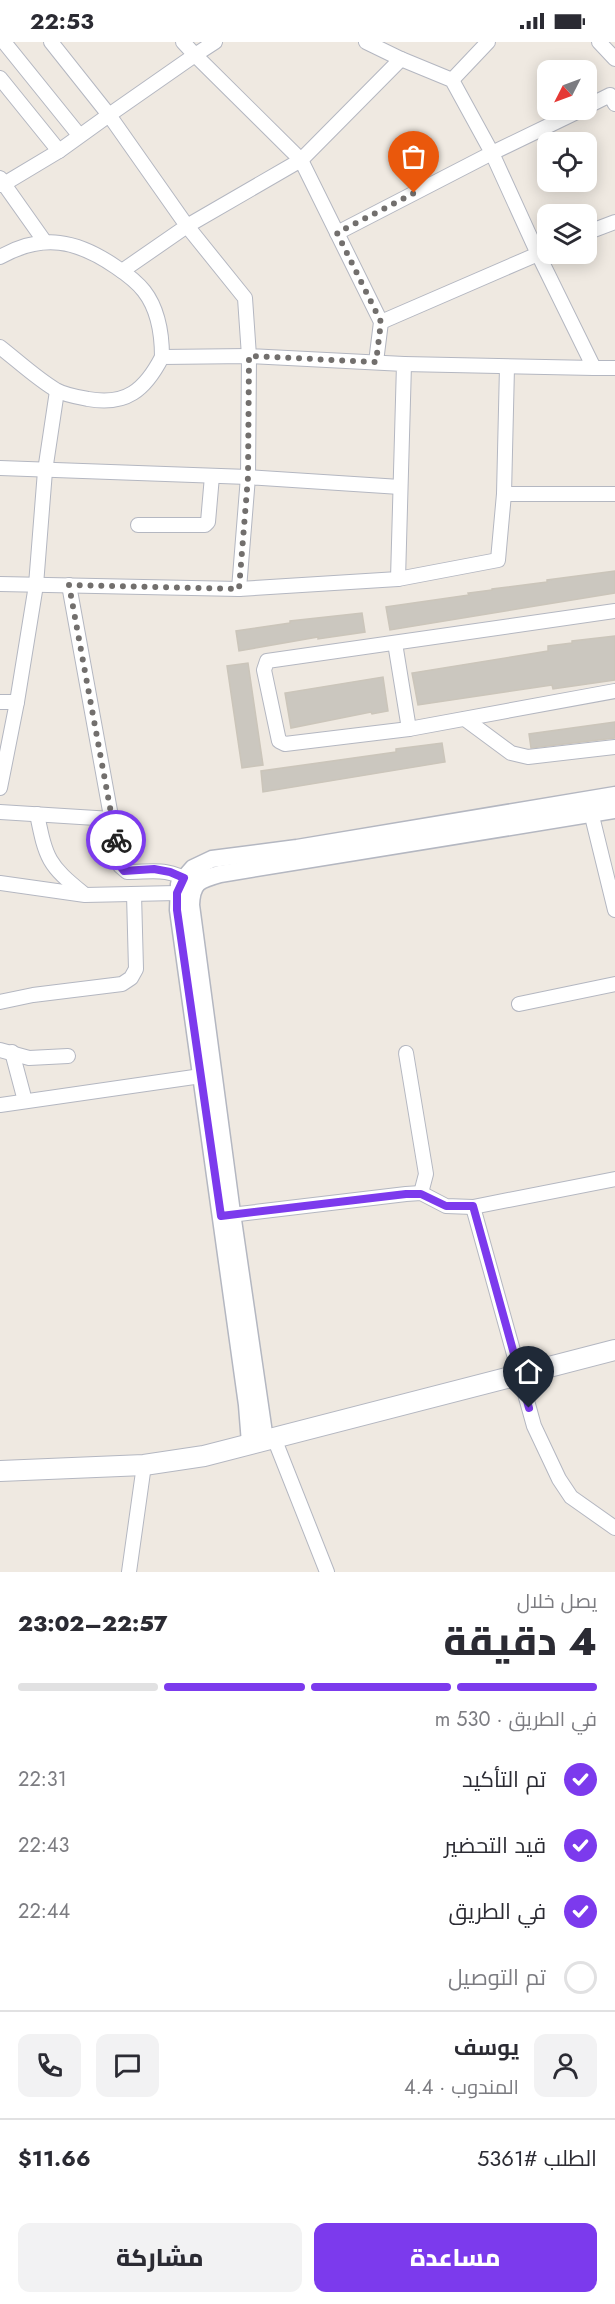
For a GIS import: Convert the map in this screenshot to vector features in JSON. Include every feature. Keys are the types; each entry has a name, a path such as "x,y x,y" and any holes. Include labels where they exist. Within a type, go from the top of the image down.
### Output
{"main road":[{"path":"0,1470 144,1465 204,1456 615,1350"}],"street":[{"path":"4,42 79,135"},
{"path":"51,42 109,115 187,226 244,298 249,356 248,477 239,589"},
{"path":"183,42 301,160 381,322 376,362"},
{"path":"45,242 2,182 59,151 215,42"},
{"path":"366,42 452,80 537,240"},
{"path":"452,80 488,42"},
{"path":"599,42 615,59"},
{"path":"123,272 187,226 301,160 401,59"},
{"path":"0,78 59,151"},
{"path":"19,103 40,87"},
{"path":"597,103 613,97"},
{"path":"337,233 560,120"},
{"path":"597,229 615,222"},
{"path":"0,257 23,247 45,242 69,243 98,255 123,272 144,291 162,338 162,357 152,376 140,389 124,398 101,402 57,391 0,347"},
{"path":"381,322 537,255"},
{"path":"548,264 594,368"},
{"path":"162,357 249,356 404,364 615,368"},
{"path":"398,579 404,364"},
{"path":"0,584 239,589 398,579 498,560 504,494 507,367"},
{"path":"0,788 36,585 45,471 57,391"},
{"path":"0,468 248,477 400,487"},
{"path":"138,525 206,525 212,476"},
{"path":"504,494 615,494"},
{"path":"69,585 120,866 124,871 154,869 170,872 192,892 191,905 206,1080 263,1440 327,1572"},
{"path":"615,611 267,661 264,670 279,741 282,743 409,729 615,692"},
{"path":"395,643 409,729"},
{"path":"0,702 17,702"},
{"path":"465,719 511,753 528,758 615,747"},
{"path":"0,883 85,895 134,894 185,885 220,874 381,841 589,806 615,795"},
{"path":"589,806 615,810"},
{"path":"589,806 615,910"},
{"path":"0,812 112,819"},
{"path":"37,814 48,858 63,877 85,895"},
{"path":"0,1002 33,995 123,984 131,978 136,969 134,894"},
{"path":"519,1004 615,984"},
{"path":"6,1051 25,1101"},
{"path":"6,1051 29,1058 68,1056"},
{"path":"406,1053 426,1174 421,1194"},
{"path":"0,1105 206,1080"},
{"path":"227,1215 421,1194 446,1206 473,1206 615,1179"},
{"path":"473,1206 534,1426 571,1497 615,1528"},
{"path":"129,1572 144,1465"}],"building":[{"path":"615,571 615,593 390,630 386,607"},
{"path":"362,613 365,632 318,639 318,637 239,651 236,631 290,623 290,621"},
{"path":"615,636 615,680 553,689 552,685 418,705 412,673 548,651 548,646 572,643 572,641"},
{"path":"248,663 263,765 242,768 227,666"},
{"path":"383,677 388,711 372,714 371,712 291,728 285,693"},
{"path":"615,722 615,738 531,748 529,734"},
{"path":"442,743 445,762 263,792 261,771 396,752 396,749"}],"way so far":[{"path":"116,840 69,585 239,589 248,477 249,356 376,362 381,322 337,233 414,193"}],"route":[{"path":"116,840 120,866 124,871 154,869 184,878 179,884 177,893 177,910 221,1216 406,1194 421,1194 446,1206 473,1206 529,1408"}]}
